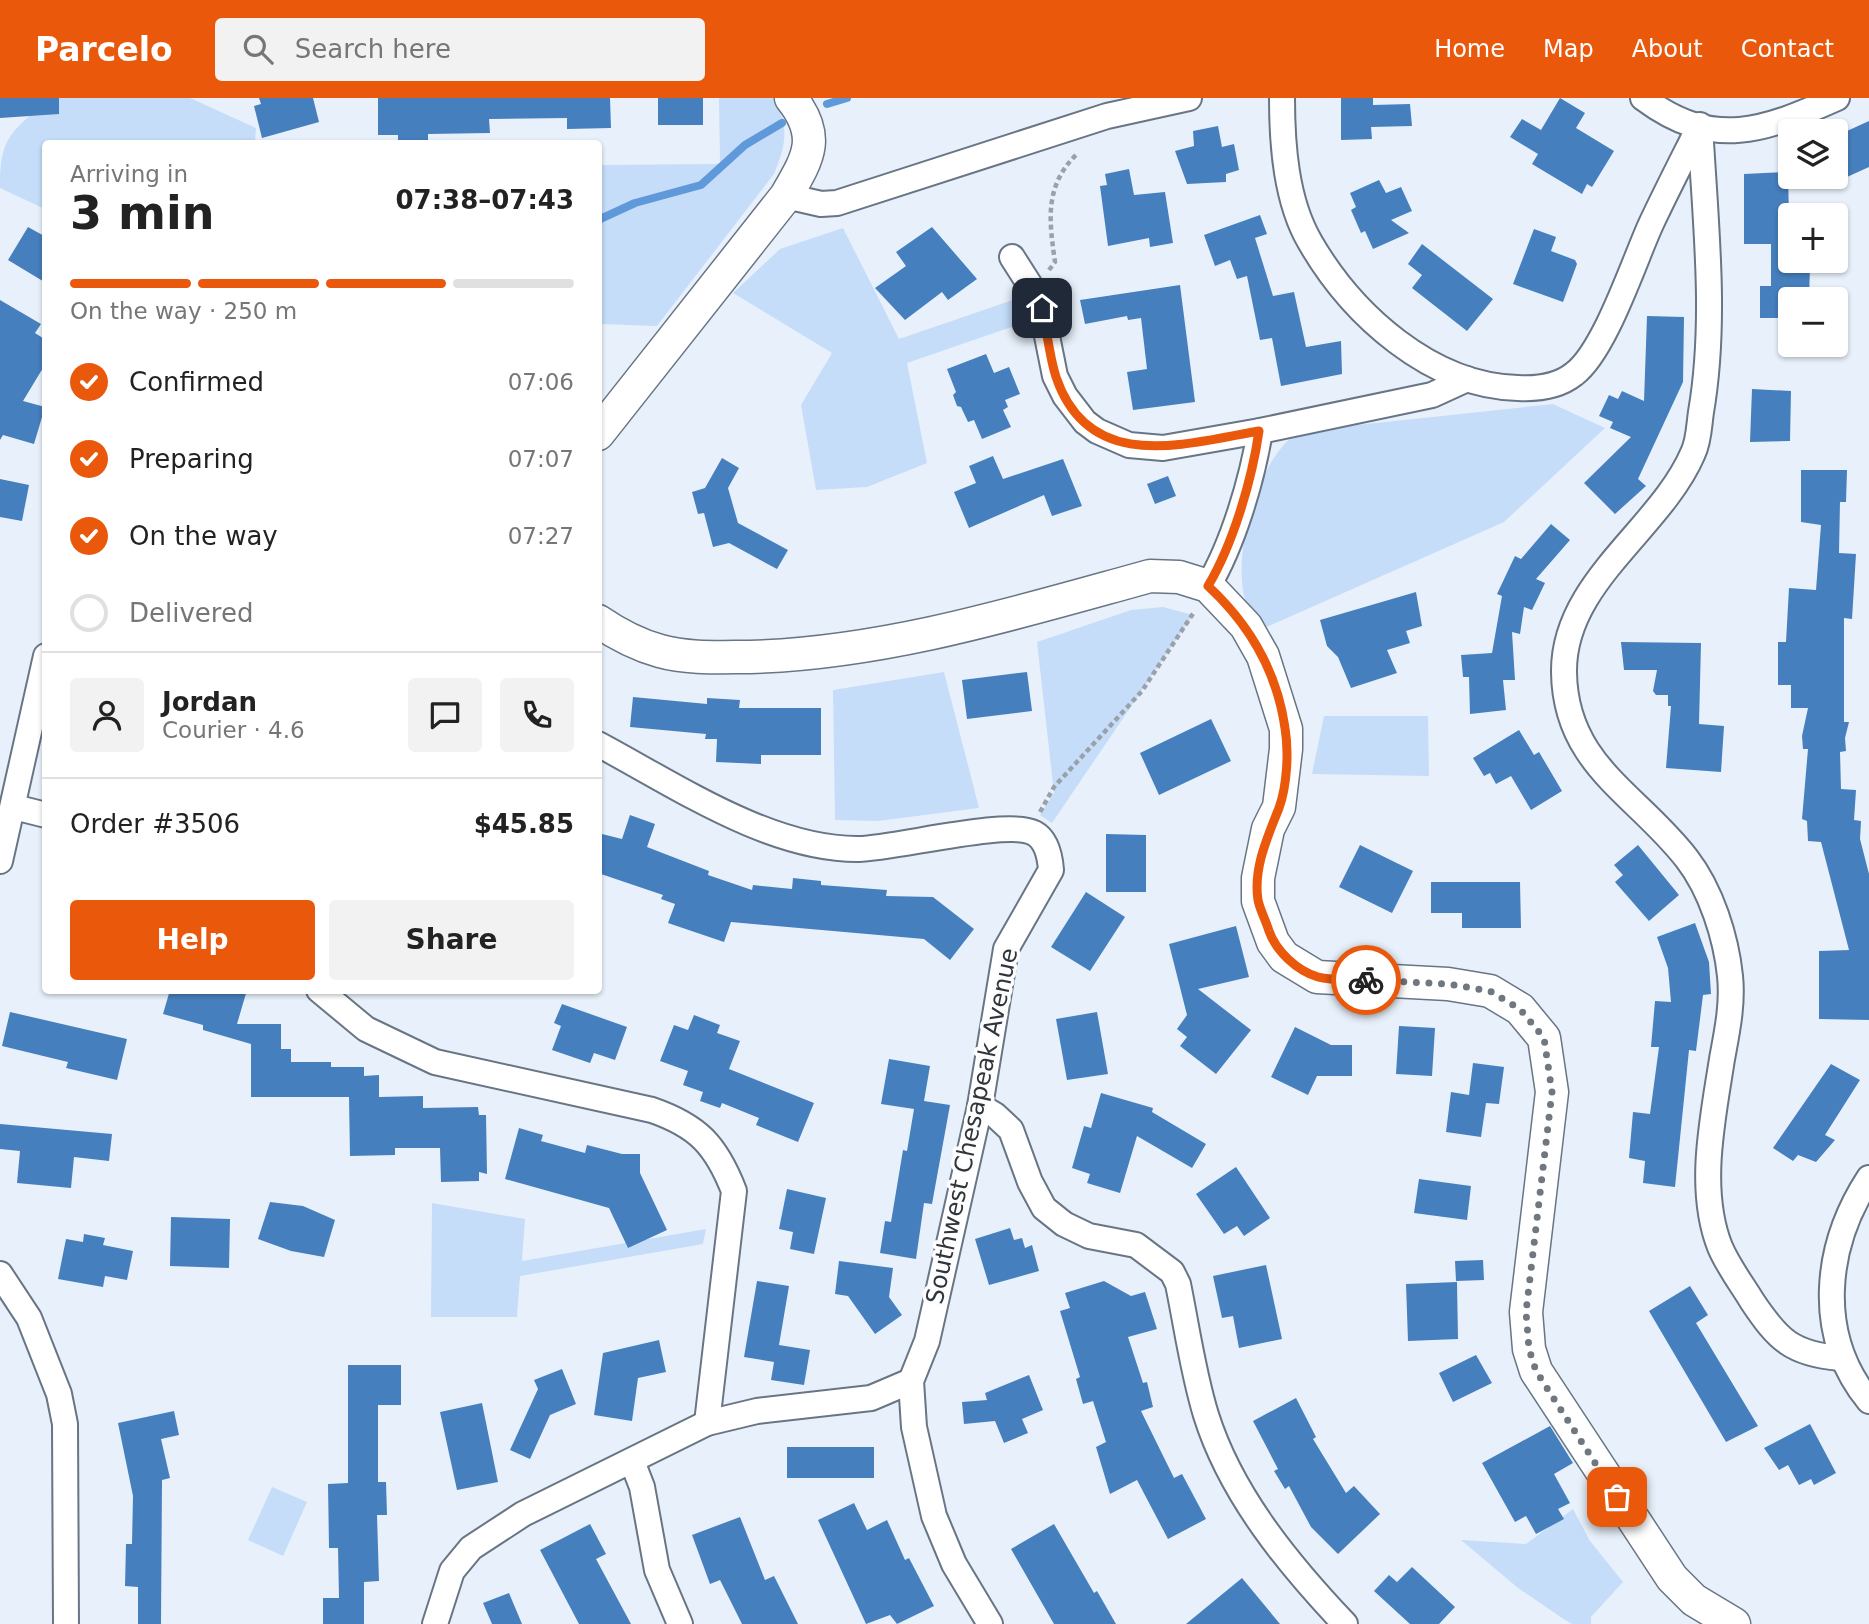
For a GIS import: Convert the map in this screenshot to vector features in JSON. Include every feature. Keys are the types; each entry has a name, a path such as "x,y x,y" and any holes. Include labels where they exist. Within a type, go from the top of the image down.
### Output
{"street":[{"path":"602,430 786,196 807,160 810,138 803,113 791,98"},
{"path":"786,196 821,204 837,203 1107,116 1189,98"},
{"path":"1282,98 1282,128 1289,178 1309,241 1345,292 1372,320 1428,362 1467,379 1498,388 1531,389 1553,384 1574,374 1592,352 1700,125"},
{"path":"1643,98 1658,109 1723,131 1765,128 1837,98"},
{"path":"1700,125 1707,263 1706,382 1695,450 1673,493 1602,577 1570,625 1564,671 1569,711 1587,754 1689,861 1712,906 1721,933 1727,957 1731,998 1709,1152 1711,1205 1719,1245 1778,1336 1812,1356 1840,1358"},
{"path":"1012,257 1034,290 1042,308 1055,376 1073,409 1110,439 1146,448 1163,448 1432,395 1467,379"},
{"path":"1208,586 1223,556 1255,460 1259,431"},
{"path":"602,624 617,634 661,652 719,657 786,656 890,643 1150,576 1179,577 1208,586 1246,626 1257,646 1286,729 1285,775 1279,807 1268,829 1258,878 1258,901 1273,942 1284,957 1317,977 1448,984 1490,991 1520,1009 1544,1038 1552,1092 1526,1312 1529,1349 1536,1371 1672,1578 1694,1600 1734,1624"},
{"path":"0,861 15,807 42,675"},
{"path":"602,746 730,815 809,843 877,848 1010,829 1033,833"},
{"path":"15,807 42,814"},
{"name":"Southwest Chesapeak Avenue","path":"990,1624 954,1564 934,1516 914,1427 911,1381 928,1341 980,1107 1006,949 1051,870 1046,848 1033,833"},
{"path":"324,994 366,1029 435,1062 652,1110 679,1120 704,1137 723,1162 734,1191 707,1423"},
{"path":"980,1107 995,1115 1011,1130 1030,1182 1044,1208 1064,1224 1089,1236 1136,1245 1172,1272 1178,1284 1207,1417 1227,1464 1258,1518 1318,1596 1345,1624"},
{"path":"1869,1178 1846,1219 1837,1246 1831,1303 1840,1358 1869,1401"},
{"path":"0,1274 29,1318 59,1394 65,1424 66,1624"},
{"path":"435,1624 452,1571 471,1548 523,1514 707,1423 757,1411 871,1398 911,1381"},
{"path":"632,1461 642,1487 657,1570 680,1624"}],"path":[{"path":"1034,290 1055,262 1048,209 1051,195 1063,170 1081,150"},
{"path":"1033,833 1039,813 1054,787 1142,691 1208,586"}],"shaded area":[{"path":"48,98 190,98 256,128 255,140 42,140 42,208 0,188 2,156 10,136"},
{"path":"719,98 773,98 784,127 783,145 774,174 657,326 602,324 602,165 720,164"},
{"path":"843,228 899,339 1022,297 1026,322 907,363 927,463 867,487 816,490 801,405 832,353 733,293 780,249"},
{"path":"1553,404 1605,428 1504,522 1262,629 1244,596 1242,556 1245,533 1268,467 1293,436 1301,431"},
{"path":"1163,607 1193,615 1052,823 1040,815 1054,793 1037,642 1131,610"},
{"path":"944,672 979,808 878,821 835,820 833,690"},
{"path":"1324,716 1428,716 1429,776 1312,774"},
{"path":"432,1203 525,1219 522,1261 706,1229 703,1244 520,1276 517,1317 431,1317"},
{"path":"272,1487 307,1502 283,1556 248,1540"},
{"path":"1573,1509 1590,1541 1623,1582 1591,1617 1591,1624 1572,1624 1565,1620 1518,1588 1461,1540 1526,1544"}],"building":[{"path":"0,98 59,98 59,114 0,118"},
{"path":"259,98 313,98 319,122 262,138 254,106 261,104"},
{"path":"378,98 610,98 611,128 567,129 567,118 489,119 490,133 428,134 428,140 398,140 398,135 378,135"},
{"path":"658,98 703,98 703,125 658,125"},
{"path":"1341,98 1373,98 1373,105 1410,104 1412,126 1371,127 1372,139 1341,140"},
{"path":"1560,98 1585,113 1576,128 1614,151 1592,187 1587,184 1582,194 1532,164 1538,154 1510,137 1522,119 1541,130"},
{"path":"1869,121 1869,167 1848,177 1848,131"},
{"path":"1218,126 1222,147 1234,144 1239,170 1226,174 1226,182 1187,184 1175,151 1194,146 1193,131"},
{"path":"1129,169 1134,195 1165,192 1173,243 1150,247 1149,238 1108,246 1100,186 1107,185 1105,174"},
{"path":"1778,172 1778,189 1788,189 1789,203 1778,203 1778,273 1810,273 1809,287 1778,287 1778,318 1760,318 1760,286 1771,286 1771,244 1744,244 1744,174"},
{"path":"1379,180 1386,193 1401,187 1412,211 1391,220 1409,233 1373,249 1365,231 1361,233 1351,210 1356,207 1350,193"},
{"path":"1260,215 1267,234 1255,238 1273,296 1294,292 1306,347 1341,341 1342,374 1281,386 1272,338 1260,340 1247,276 1237,279 1230,260 1215,266 1204,235"},
{"path":"28,227 42,235 42,281 8,260"},
{"path":"932,227 977,279 948,300 942,292 905,320 875,288 906,266 896,252"},
{"path":"1534,229 1556,237 1551,251 1575,260 1577,264 1563,302 1513,284"},
{"path":"1422,244 1493,299 1467,331 1412,288 1422,275 1408,264"},
{"path":"1180,285 1195,402 1133,410 1127,372 1147,369 1141,318 1128,320 1127,316 1085,324 1080,300"},
{"path":"0,300 41,324 35,333 42,337 42,370 23,401 42,406 42,417 34,444 3,435 0,440"},
{"path":"1647,316 1684,317 1683,382 1638,479 1646,486 1615,514 1584,483 1631,437 1610,428 1613,422 1599,416 1609,395 1618,399 1622,391 1644,401"},
{"path":"986,354 994,373 1009,367 1020,394 1005,400 1008,407 1003,410 1011,427 982,439 974,420 968,422 961,407 957,406 953,395 956,392 947,369"},
{"path":"1752,389 1791,391 1790,441 1750,442"},
{"path":"993,456 1003,479 1063,459 1082,506 1052,516 1044,495 969,528 954,492 976,483 969,466"},
{"path":"722,458 739,468 728,488 738,523 788,550 777,569 729,543 713,547 704,513 698,514 692,492 705,488"},
{"path":"1801,470 1847,470 1846,502 1840,502 1839,553 1856,554 1852,619 1844,618 1844,722 1849,722 1845,738 1846,751 1840,752 1841,789 1856,790 1854,820 1861,821 1860,839 1869,874 1869,1020 1819,1019 1819,951 1849,950 1821,842 1808,841 1807,821 1802,819 1808,749 1803,749 1802,736 1808,708 1791,708 1791,685 1778,685 1778,642 1786,642 1789,588 1816,590 1821,525 1801,522"},
{"path":"1168,476 1176,496 1155,504 1147,484"},
{"path":"0,479 29,485 22,521 0,517"},
{"path":"1551,524 1570,540 1536,579 1545,583 1532,610 1524,607 1520,634 1512,632 1515,680 1503,680 1506,710 1470,714 1469,677 1463,677 1461,655 1492,653 1502,596 1497,594 1515,556 1521,559"},
{"path":"1416,592 1422,626 1406,631 1410,643 1387,650 1397,673 1351,688 1338,657 1327,646 1320,620"},
{"path":"1621,642 1701,643 1699,724 1724,726 1721,772 1666,768 1671,706 1668,706 1668,695 1656,695 1653,691 1657,670 1624,670"},
{"path":"1027,672 1032,711 967,719 962,680"},
{"path":"633,697 707,704 707,698 740,700 739,708 821,708 821,755 761,755 761,764 716,762 717,739 705,739 706,734 630,727"},
{"path":"1211,719 1231,761 1159,795 1140,753"},
{"path":"1519,730 1534,755 1539,752 1562,791 1531,810 1511,776 1496,784 1490,773 1484,776 1473,758"},
{"path":"630,815 655,824 647,847 709,871 708,875 752,890 753,885 792,889 793,878 821,881 821,885 887,890 886,896 933,897 974,929 950,960 924,939 731,922 724,942 668,923 675,904 661,899 663,895 602,874 602,834 622,839"},
{"path":"1106,834 1146,835 1146,892 1106,892"},
{"path":"1360,845 1413,871 1392,913 1339,887"},
{"path":"1638,845 1679,895 1649,921 1615,882 1623,875 1614,865"},
{"path":"1431,882 1520,882 1521,928 1462,928 1462,913 1431,913"},
{"path":"1086,892 1125,917 1090,971 1051,947"},
{"path":"1695,923 1709,962 1711,994 1703,995 1696,1051 1689,1050 1675,1187 1643,1183 1645,1161 1629,1158 1633,1112 1650,1114 1659,1047 1651,1047 1655,1001 1671,1002 1668,968 1657,937"},
{"path":"1236,926 1249,977 1198,989 1251,1030 1216,1074 1180,1046 1187,1037 1177,1029 1187,1015 1169,944"},
{"path":"169,994 246,994 237,1024 281,1024 281,1049 291,1049 291,1062 331,1062 331,1067 364,1067 364,1076 379,1075 379,1097 423,1096 423,1108 478,1107 479,1115 486,1115 487,1174 479,1172 479,1181 441,1182 440,1148 395,1148 395,1155 350,1156 349,1097 251,1097 251,1044 203,1030 203,1025 163,1014"},
{"path":"562,1004 627,1027 615,1060 594,1053 590,1063 552,1050 561,1026 554,1023"},
{"path":"10,1012 127,1039 117,1080 66,1068 68,1062 2,1046"},
{"path":"1097,1012 1108,1074 1067,1080 1056,1019"},
{"path":"694,1015 720,1025 717,1033 740,1041 729,1069 814,1103 798,1142 756,1125 759,1118 722,1103 720,1108 700,1101 703,1092 683,1085 688,1071 660,1061 674,1025 688,1030"},
{"path":"1399,1026 1435,1028 1432,1076 1396,1074"},
{"path":"1295,1027 1331,1045 1352,1045 1352,1076 1317,1076 1308,1095 1271,1077"},
{"path":"889,1059 930,1066 924,1101 950,1105 932,1204 924,1203 916,1259 880,1253 885,1221 891,1222 903,1150 907,1151 914,1109 881,1104"},
{"path":"1473,1063 1504,1067 1499,1104 1486,1103 1481,1137 1446,1132 1451,1092 1469,1095"},
{"path":"1831,1064 1860,1080 1825,1135 1835,1140 1816,1162 1798,1155 1793,1161 1773,1148"},
{"path":"1101,1093 1153,1108 1152,1112 1206,1144 1192,1168 1137,1136 1120,1193 1087,1183 1090,1174 1072,1168 1084,1126 1091,1128"},
{"path":"0,1124 112,1134 109,1161 74,1157 71,1188 17,1183 20,1151 0,1149"},
{"path":"519,1128 543,1135 541,1141 585,1153 587,1145 622,1154 640,1154 640,1173 667,1230 628,1248 609,1208 505,1179"},
{"path":"1236,1167 1270,1218 1244,1236 1237,1226 1224,1234 1196,1194"},
{"path":"1419,1179 1471,1186 1467,1220 1414,1213"},
{"path":"787,1189 826,1198 814,1254 790,1249 793,1232 779,1229"},
{"path":"270,1202 303,1206 335,1220 324,1257 291,1251 258,1239"},
{"path":"171,1217 230,1219 229,1268 170,1266"},
{"path":"1010,1228 1014,1240 1022,1238 1025,1248 1032,1245 1039,1271 989,1285 975,1239"},
{"path":"84,1234 105,1238 103,1245 133,1251 127,1280 105,1276 103,1287 58,1279 66,1239 83,1242"},
{"path":"1483,1260 1484,1280 1456,1281 1455,1261"},
{"path":"839,1261 893,1268 889,1297 902,1315 875,1334 848,1296 835,1294"},
{"path":"1266,1265 1282,1339 1239,1348 1233,1316 1222,1318 1213,1276"},
{"path":"757,1281 789,1286 779,1345 810,1350 804,1385 771,1380 774,1362 744,1357"},
{"path":"1104,1281 1131,1296 1145,1292 1157,1329 1128,1337 1143,1383 1147,1382 1153,1407 1141,1411 1174,1478 1182,1474 1206,1519 1168,1539 1137,1480 1110,1494 1096,1447 1106,1442 1093,1401 1083,1404 1076,1379 1080,1377 1060,1311 1070,1308 1065,1293"},
{"path":"1457,1282 1458,1339 1408,1341 1406,1284"},
{"path":"1690,1286 1708,1315 1696,1323 1758,1426 1726,1442 1649,1311"},
{"path":"659,1340 666,1372 638,1378 632,1421 594,1415 603,1353"},
{"path":"1476,1355 1492,1383 1453,1402 1439,1373"},
{"path":"348,1365 401,1365 401,1405 378,1405 378,1482 386,1482 387,1515 377,1515 379,1581 364,1582 364,1624 323,1624 323,1598 339,1598 338,1548 329,1548 328,1484 348,1483"},
{"path":"562,1369 576,1404 550,1415 530,1459 510,1450 538,1389 534,1380"},
{"path":"1029,1375 1043,1410 1022,1419 1028,1433 1004,1443 995,1421 964,1424 962,1402 987,1400 985,1393"},
{"path":"1296,1398 1316,1437 1313,1439 1346,1493 1354,1486 1380,1514 1338,1554 1311,1527 1289,1486 1285,1489 1274,1471 1278,1469 1253,1421"},
{"path":"482,1403 498,1482 457,1490 440,1412"},
{"path":"174,1411 179,1435 161,1439 170,1478 162,1480 161,1624 138,1624 138,1587 125,1586 126,1544 132,1544 133,1496 118,1423"},
{"path":"1810,1424 1836,1473 1814,1485 1811,1479 1799,1485 1788,1465 1779,1470 1764,1448"},
{"path":"1550,1426 1573,1463 1554,1474 1570,1503 1558,1509 1564,1519 1536,1534 1526,1516 1515,1522 1482,1463"},
{"path":"787,1447 874,1447 874,1478 787,1478"},
{"path":"854,1503 867,1530 887,1520 905,1560 909,1558 934,1606 897,1624 890,1615 866,1624 818,1520"},
{"path":"740,1517 765,1580 774,1576 798,1624 742,1624 720,1580 710,1584 692,1535"},
{"path":"590,1524 606,1554 596,1559 631,1624 579,1624 540,1550"},
{"path":"1054,1524 1094,1593 1097,1591 1116,1624 1054,1624 1011,1549"},
{"path":"1412,1567 1455,1607 1439,1624 1410,1624 1374,1591 1389,1575 1397,1582"},
{"path":"1242,1578 1280,1624 1186,1624"},
{"path":"509,1593 522,1624 492,1624 483,1603"}],"waterway":[{"path":"827,104 847,98"},
{"path":"602,218 635,203 701,185 745,145 782,123"}],"way so far":[{"path":"1366,980 1448,984 1490,991 1520,1009 1544,1038 1552,1092 1526,1312 1529,1349 1536,1371 1617,1497"}],"route":[{"path":"1042,308 1055,376 1065,396 1085,422 1110,439 1146,448 1163,448 1259,431 1255,460 1223,556 1208,586 1246,626 1263,656 1286,729 1285,775 1279,807 1268,829 1258,878 1258,901 1273,942 1284,957 1317,977 1366,980"}]}
